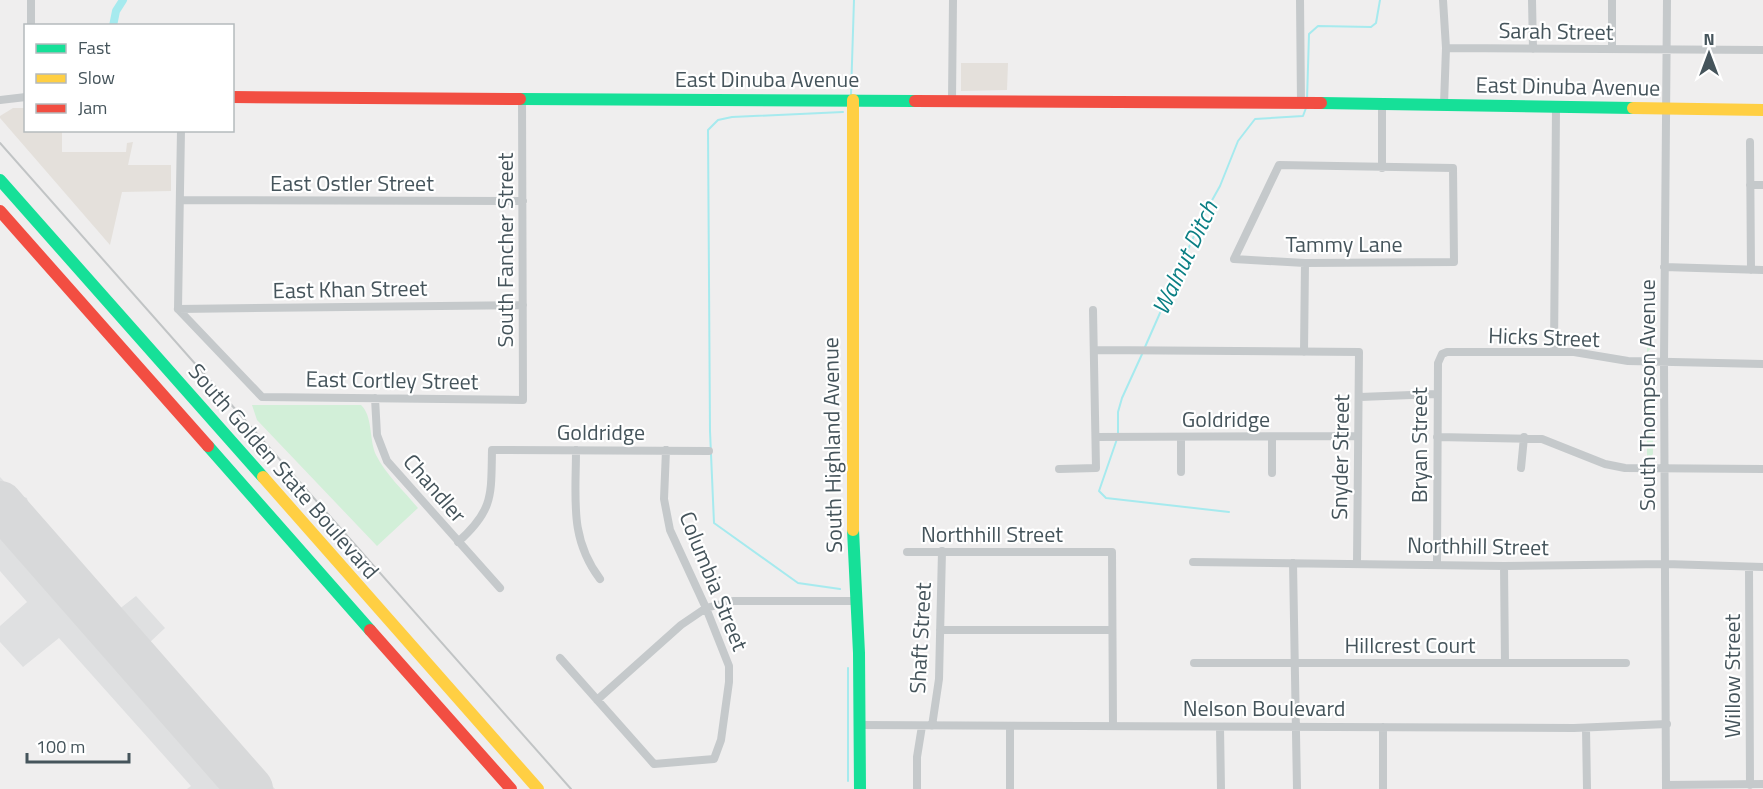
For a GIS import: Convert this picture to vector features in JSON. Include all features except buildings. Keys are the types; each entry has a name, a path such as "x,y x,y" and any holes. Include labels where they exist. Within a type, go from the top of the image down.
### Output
{"street":[{"path":"31,0 31,24"},
{"path":"952,100 953,0"},
{"path":"1300,0 1300,103"},
{"path":"1443,0 1446,48 1444,104"},
{"path":"1532,0 1533,49"},
{"path":"1612,0 1612,49"},
{"name":"South Thompson Avenue","path":"1666,787 1664,361 1667,0"},
{"name":"Sarah Street","path":"1446,48 1763,50"},
{"path":"0,100 24,97"},
{"name":"East Dinuba Avenue","path":"234,97 1444,104 1556,108 1763,110"},
{"name":"South Fancher Street","path":"522,100 523,399"},
{"name":"South Highland Avenue","path":"853,100 853,527 861,725 860,789"},
{"path":"1382,104 1382,168"},
{"path":"1554,352 1556,108"},
{"path":"178,309 181,132"},
{"path":"1750,142 1751,270"},
{"name":"Tammy Lane","path":"1280,165 1382,168 1453,168 1454,262 1305,263 1234,259 1280,165"},
{"name":"South Golden State Boulevard","path":"0,180 538,789"},
{"path":"1750,185 1763,185"},
{"name":"East Ostler Street","path":"181,200 523,201"},
{"name":"South Golden State Boulevard","path":"0,211 511,789"},
{"path":"1094,350 1304,352 1305,263"},
{"path":"1665,267 1763,270"},
{"name":"East Khan Street","path":"178,309 523,305"},
{"name":"East Cortley Street","path":"178,309 262,397 523,399"},
{"path":"1059,469 1096,468 1093,310"},
{"name":"Snyder Street","path":"1304,352 1359,352 1357,562"},
{"name":"Hicks Street","path":"1438,363 1442,354 1447,352 1554,352 1589,353 1628,361 1763,364"},
{"name":"Bryan Street","path":"1437,563 1438,363"},
{"path":"1360,398 1437,394"},
{"name":"Chandler","path":"375,398 377,435 387,461 500,588"},
{"name":"Goldridge","path":"1096,437 1357,436"},
{"path":"1181,437 1181,472"},
{"path":"1437,437 1524,437 1551,441 1615,466 1664,469 1763,469"},
{"path":"1521,468 1524,437"},
{"path":"1272,438 1272,473"},
{"name":"Goldridge","path":"458,542 476,526 486,509 491,492 492,450 709,451"},
{"path":"576,450 578,534 583,554 600,579"},
{"name":"Columbia Street","path":"597,700 654,764 714,759 721,740 729,666 668,522 664,499 666,450"},
{"name":"Shaft Street","path":"932,726 939,679 942,551"},
{"name":"Northhill Street","path":"908,552 1113,552 1112,630"},
{"name":"Northhill Street","path":"1193,562 1437,563 1504,566 1666,564 1763,567"},
{"path":"1293,562 1297,789"},
{"path":"1504,566 1505,663"},
{"name":"Willow Street","path":"1749,568 1750,784"},
{"path":"560,658 597,700 681,625 706,608 733,601 857,601"},
{"path":"940,630 1112,630 1113,726"},
{"name":"Hillcrest Court","path":"1194,663 1626,663"},
{"name":"Nelson Boulevard","path":"861,725 1586,728 1667,724"},
{"name":"Shaft Street","path":"917,789 917,757 922,726"},
{"path":"1010,726 1010,789"},
{"path":"1220,727 1221,789"},
{"path":"1383,727 1383,789"},
{"path":"1586,728 1587,789"},
{"path":"1666,787 1763,784"}],"shaded area":[{"path":"961,63 1008,63 1007,90 961,91"},
{"path":"13,108 24,108 24,132 62,132 62,152 126,152 127,143 133,142 128,165 171,165 171,191 122,192 110,245 0,116"},
{"path":"0,477 16,494 27,498 30,510 118,610 136,596 165,628 148,644 275,789 187,789 191,786 59,638 23,667 0,642 0,626 27,602 0,571"}],"green space":[{"path":"1647,310 1653,310 1653,347 1647,352"},
{"path":"1647,370 1653,374 1653,454 1647,460"},
{"path":"252,405 361,405 367,415 376,455 390,476 418,508 377,546 257,420"}],"waterway":[{"path":"113,24 116,11 123,0"},
{"path":"851,94 854,0"},
{"name":"Walnut Ditch","path":"1307,100 1309,34 1318,26 1371,27 1376,23 1380,0"},
{"name":"Walnut Ditch","path":"1145,347 1201,220 1220,186 1238,141 1255,119 1303,116 1306,108"},
{"path":"840,589 798,583 714,523 710,431 708,130 718,120 732,117 843,112"},
{"name":"Walnut Ditch","path":"1118,433 1118,412 1122,398 1143,352"},
{"name":"Walnut Ditch","path":"1117,439 1099,491 1106,498 1229,512"},
{"path":"848,668 848,781"}],"runway":[{"path":"0,504 250,789"}],"railway":[{"path":"0,143 571,789"}],"traffic: fast":[{"path":"520,99 915,101"},
{"path":"1321,103 1633,108"},
{"path":"0,180 263,477"},
{"path":"208,446 370,630"},
{"path":"853,530 859,653 860,789"}],"traffic: slow":[{"path":"853,100 853,530"},
{"path":"1633,108 1763,110"},
{"path":"263,477 538,789"}],"traffic: jam":[{"path":"234,97 520,99"},
{"path":"915,101 1321,103"},
{"path":"0,211 208,446"},
{"path":"370,630 511,789"}]}
